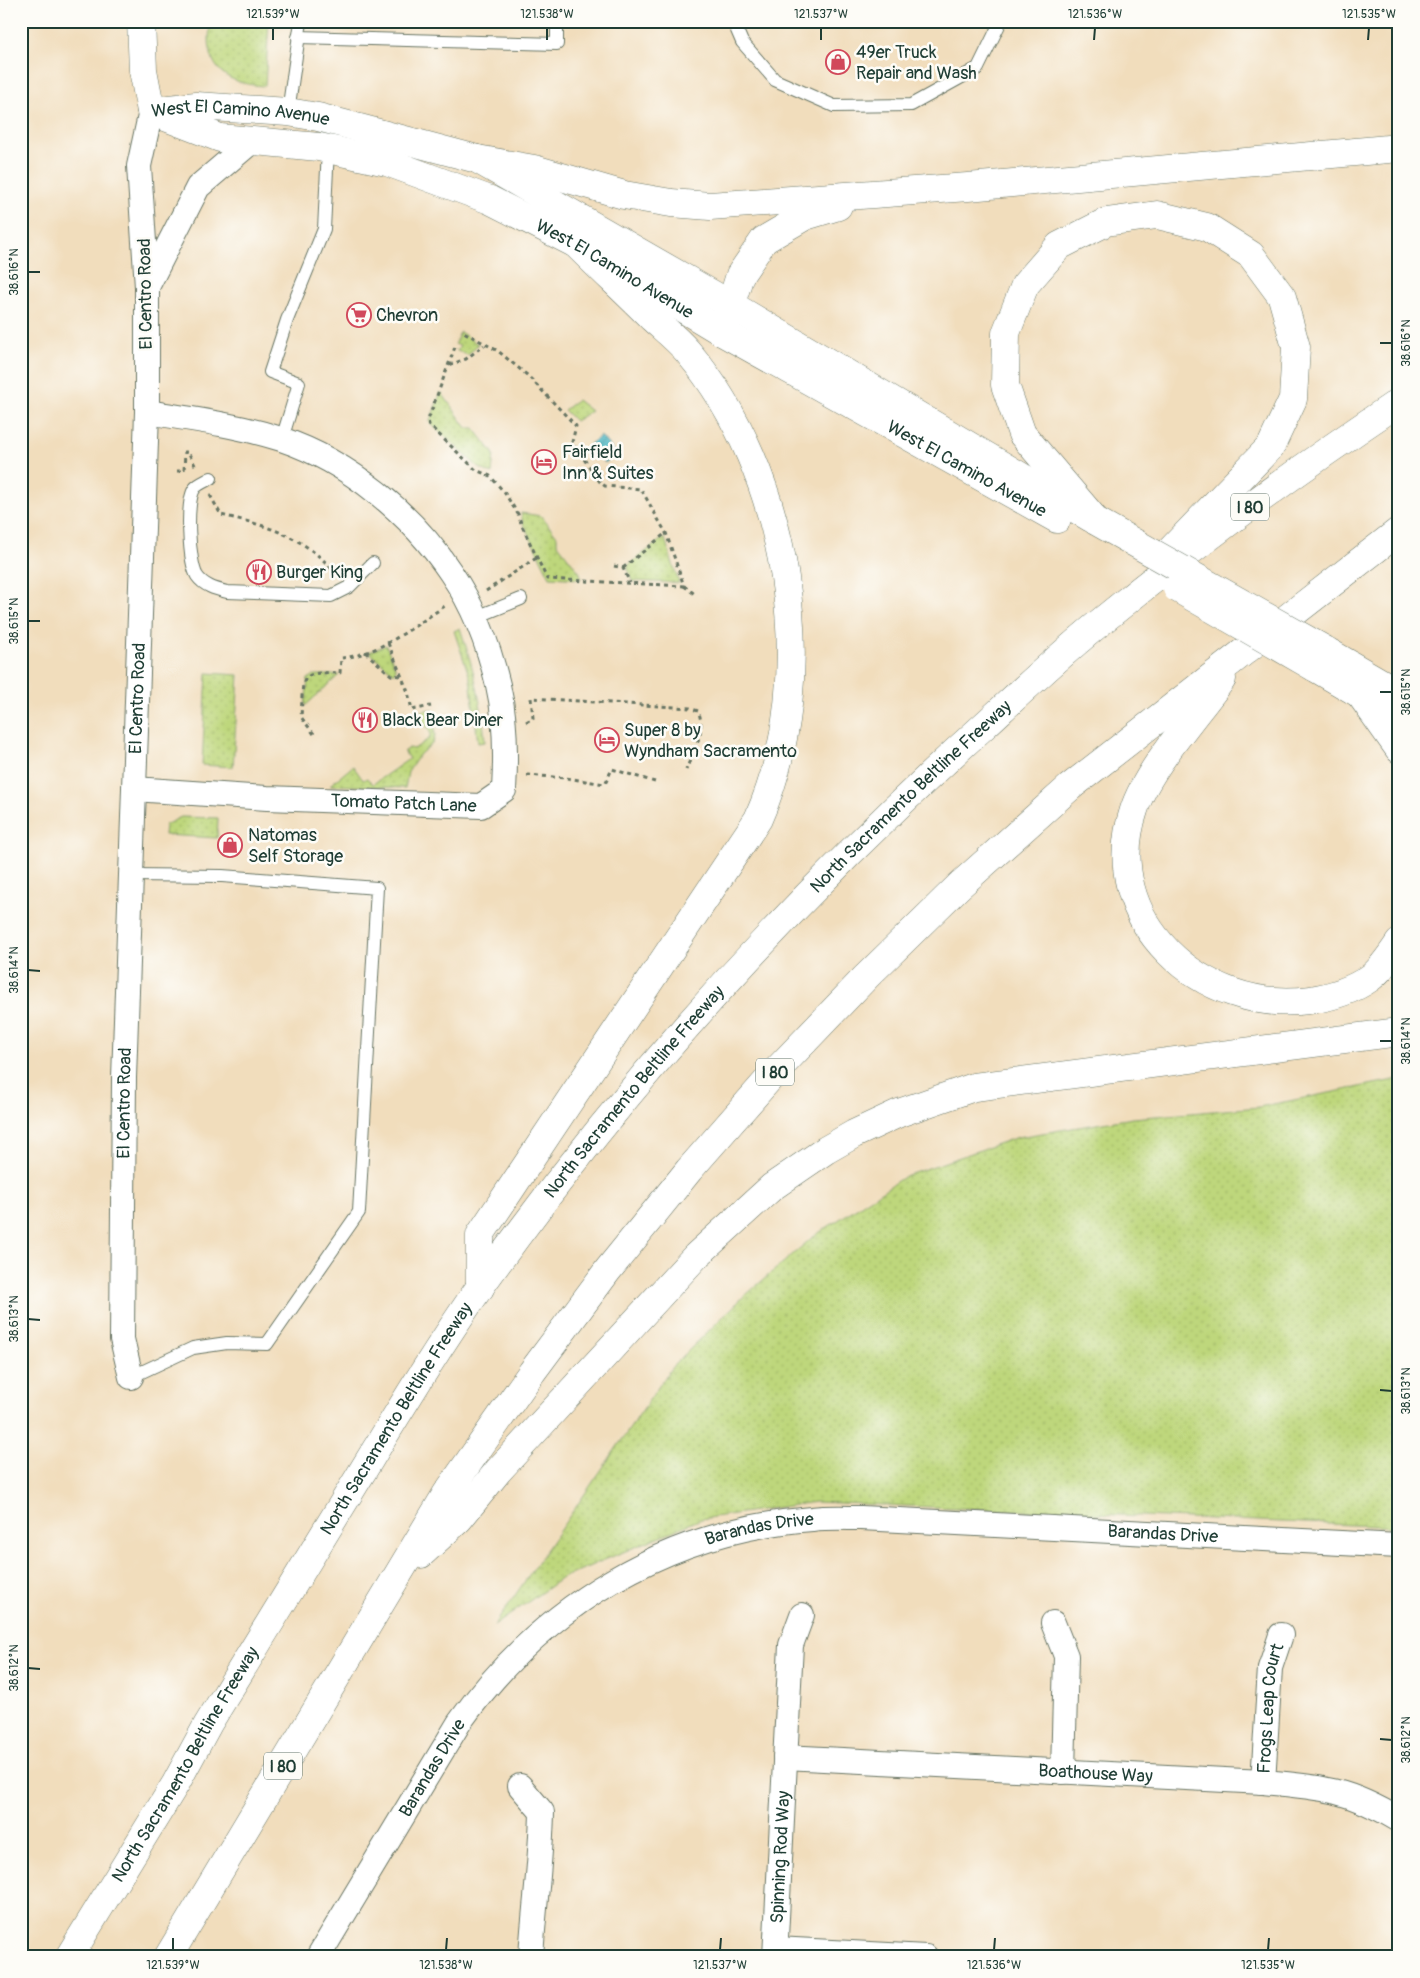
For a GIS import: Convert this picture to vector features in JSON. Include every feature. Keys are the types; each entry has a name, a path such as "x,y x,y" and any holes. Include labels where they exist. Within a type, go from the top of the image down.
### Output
{"main road":[{"name":"El Centro Road","path":"141,21 143,70 151,111"},
{"name":"West El Camino Avenue","path":"151,111 196,106 288,112 318,117 476,159 731,305 1092,528"},
{"name":"West El Camino Avenue","path":"151,111 220,138 328,149 387,162 481,196 576,244 722,332 1092,528 1319,658 1399,693"},
{"path":"476,159 534,170 624,195 672,203 710,206 968,187 1399,148"},
{"path":"722,332 740,275 764,240 805,216 832,207 968,187"},
{"path":"1092,528 1022,434 1005,385 1006,333 1025,285 1060,246 1106,222 1157,215 1207,227 1251,255 1282,297 1296,347 1292,399 1271,446 1106,617"},
{"path":"480,1288 480,1235 758,819 772,787 788,708 791,652 790,615 782,561 774,526 758,476 736,426 708,380 687,351 576,244"},
{"name":"North Sacramento Beltline Freeway","path":"69,1957 176,1783 208,1724 430,1361 480,1288 555,1187 620,1105 776,928 843,859 938,767 1106,617 1230,521 1329,449 1399,402"},
{"name":"I 80","path":"168,1957 448,1492 543,1356 608,1270 683,1178 775,1072 866,977 959,886 1070,787 1399,531"},
{"path":"1243,651 1155,770 1141,791 1134,810 1126,853 1129,879 1136,904 1144,920 1159,942 1186,968 1210,984 1237,995 1264,1001 1294,1002 1322,998 1345,991 1370,978 1399,943"},
{"name":"West El Camino Avenue","path":"1319,658 1360,694 1399,717"},
{"path":"1360,694 1399,749"},
{"path":"399,1575 459,1519 498,1471 696,1256 772,1187 826,1150 854,1134 898,1113 974,1087 1399,1032"}],"street":[{"name":"El Centro Road","path":"132,1377 122,1339 124,1078 147,412 147,287 139,166 151,111"},
{"path":"147,287 198,188 252,141"},
{"name":"Tomato Patch Lane","path":"134,790 267,798 481,806 504,790 505,737 498,686 474,618 452,573 415,528 393,507 341,468 282,439 237,426 147,412"},
{"name":"Barandas Drive","path":"318,1957 459,1723 478,1697 510,1660 545,1626 584,1597 626,1572 663,1554 716,1536 764,1525 812,1519 852,1518 1399,1546"},
{"name":"Spinning Rod Way","path":"775,1953 791,1645 802,1615"},
{"path":"1053,1623 1066,1656 1062,1772"},
{"name":"Frogs Leap Court","path":"1263,1782 1270,1668 1281,1635"},
{"name":"Boathouse Way","path":"785,1757 1263,1782 1324,1788 1350,1795 1376,1806 1399,1820"},
{"path":"520,1786 542,1812 541,1858 534,1899 531,1957"},
{"path":"775,1953 926,1957"}],"lane":[{"path":"288,112 301,21"},
{"path":"298,37 557,44 557,21"},
{"path":"733,21 742,42 775,80 834,106 911,105 978,68 1001,21"},
{"path":"282,439 299,383 270,372 324,229 328,149"},
{"path":"207,480 195,488 192,495 191,552 193,568 198,577 213,588 227,592 324,597 336,594 349,587 373,563"},
{"path":"474,618 521,598"},
{"path":"132,875 222,876 377,888 359,1212 267,1344 227,1343 193,1348 132,1377"}],"path":[{"path":"462,331 484,345 498,351 527,375 576,426 572,442 600,482 605,486 641,489 666,533 684,586 696,596"},
{"path":"448,365 466,359 484,345"},
{"path":"455,347 428,420 429,425 476,470 490,476 504,492 518,514 547,579 684,586"},
{"path":"177,471 184,471 185,452 188,452 207,480 221,515 261,524 289,537 311,550 338,575"},
{"path":"622,568 666,533"},
{"path":"614,566 622,568 630,583"},
{"path":"314,734 301,717 303,682 307,676 315,672 340,673 341,658 388,642 408,692 412,710 431,706"},
{"path":"365,651 391,675 400,676"},
{"path":"527,727 526,720 533,718 531,698 690,708 698,711 701,719 701,733 686,770"},
{"path":"521,774 605,784 612,769 655,782"}],"green space":[{"path":"210,21 269,21 265,86 238,82 217,67 209,46"},
{"path":"460,332 478,344 468,355 457,351 460,346 455,344"},
{"path":"441,392 467,428 474,428 494,454 492,474 478,467 431,424 430,421"},
{"path":"577,400 591,411 575,421 564,410"},
{"path":"521,513 541,516 557,536 557,543 580,573 581,579 550,577 523,523"},
{"path":"662,539 665,539 679,583 632,581 627,566"},
{"path":"460,628 476,684 485,742 478,743 470,678 454,631"},
{"path":"386,645 396,669 395,672 392,672 369,652"},
{"path":"207,673 239,675 233,767 202,765"},
{"path":"314,675 339,675 305,706 308,679"},
{"path":"432,709 435,735 433,743 420,754 408,772 405,788 330,785 353,766 363,780 367,778 373,784 409,759 404,751 409,748 414,749 430,738 430,732 417,712"},
{"path":"181,817 218,818 217,838 164,835 165,825"},
{"path":"1399,1079 1399,1527 815,1502 701,1519 562,1578 494,1626 672,1367 740,1300 814,1236 905,1176 1018,1137 1133,1118 1259,1107"}],"water":[{"path":"601,436 616,454 605,463 590,444"}],"place":[{"name":"49er Truck Repair and Wash","path":"838,62"},
{"name":"Chevron","path":"359,315"},
{"name":"Fairfield Inn & Suites","path":"544,462"},
{"name":"Burger King","path":"259,572"},
{"name":"Black Bear Diner","path":"365,720"},
{"name":"Super 8 by Wyndham Sacramento","path":"607,740"},
{"name":"Natomas Self Storage","path":"230,845"}]}
